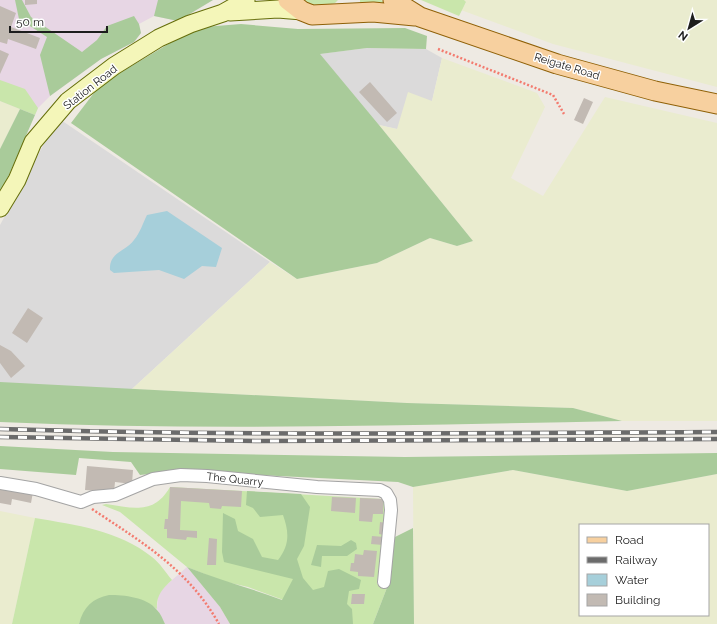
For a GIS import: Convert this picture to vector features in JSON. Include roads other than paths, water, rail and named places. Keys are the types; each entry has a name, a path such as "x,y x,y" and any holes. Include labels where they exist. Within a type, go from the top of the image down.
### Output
{"main road":[{"name":"Station Road","path":"0,208 17,180 33,142 68,101 114,66 158,38 190,24 223,13 246,0"},
{"path":"335,13 349,0"},
{"name":"Reigate Road","path":"393,0 420,17"},
{"name":"Station Road","path":"223,13 278,9 295,6"},
{"name":"Reigate Road","path":"295,6 312,15 373,12 420,17 557,64 655,91 717,104"}],"street":[{"name":"The Quarry","path":"0,483 36,489 81,502 93,497 115,495 153,479 181,475 206,476 317,487 380,490 386,493 390,500 384,582"}],"water":[{"path":"167,211 222,248 216,267 202,266 184,279 159,270 114,273 110,270 112,259 134,240 147,215"}],"railway":[{"path":"0,429 179,433 717,432"},
{"path":"0,437 258,441 717,439"}]}
